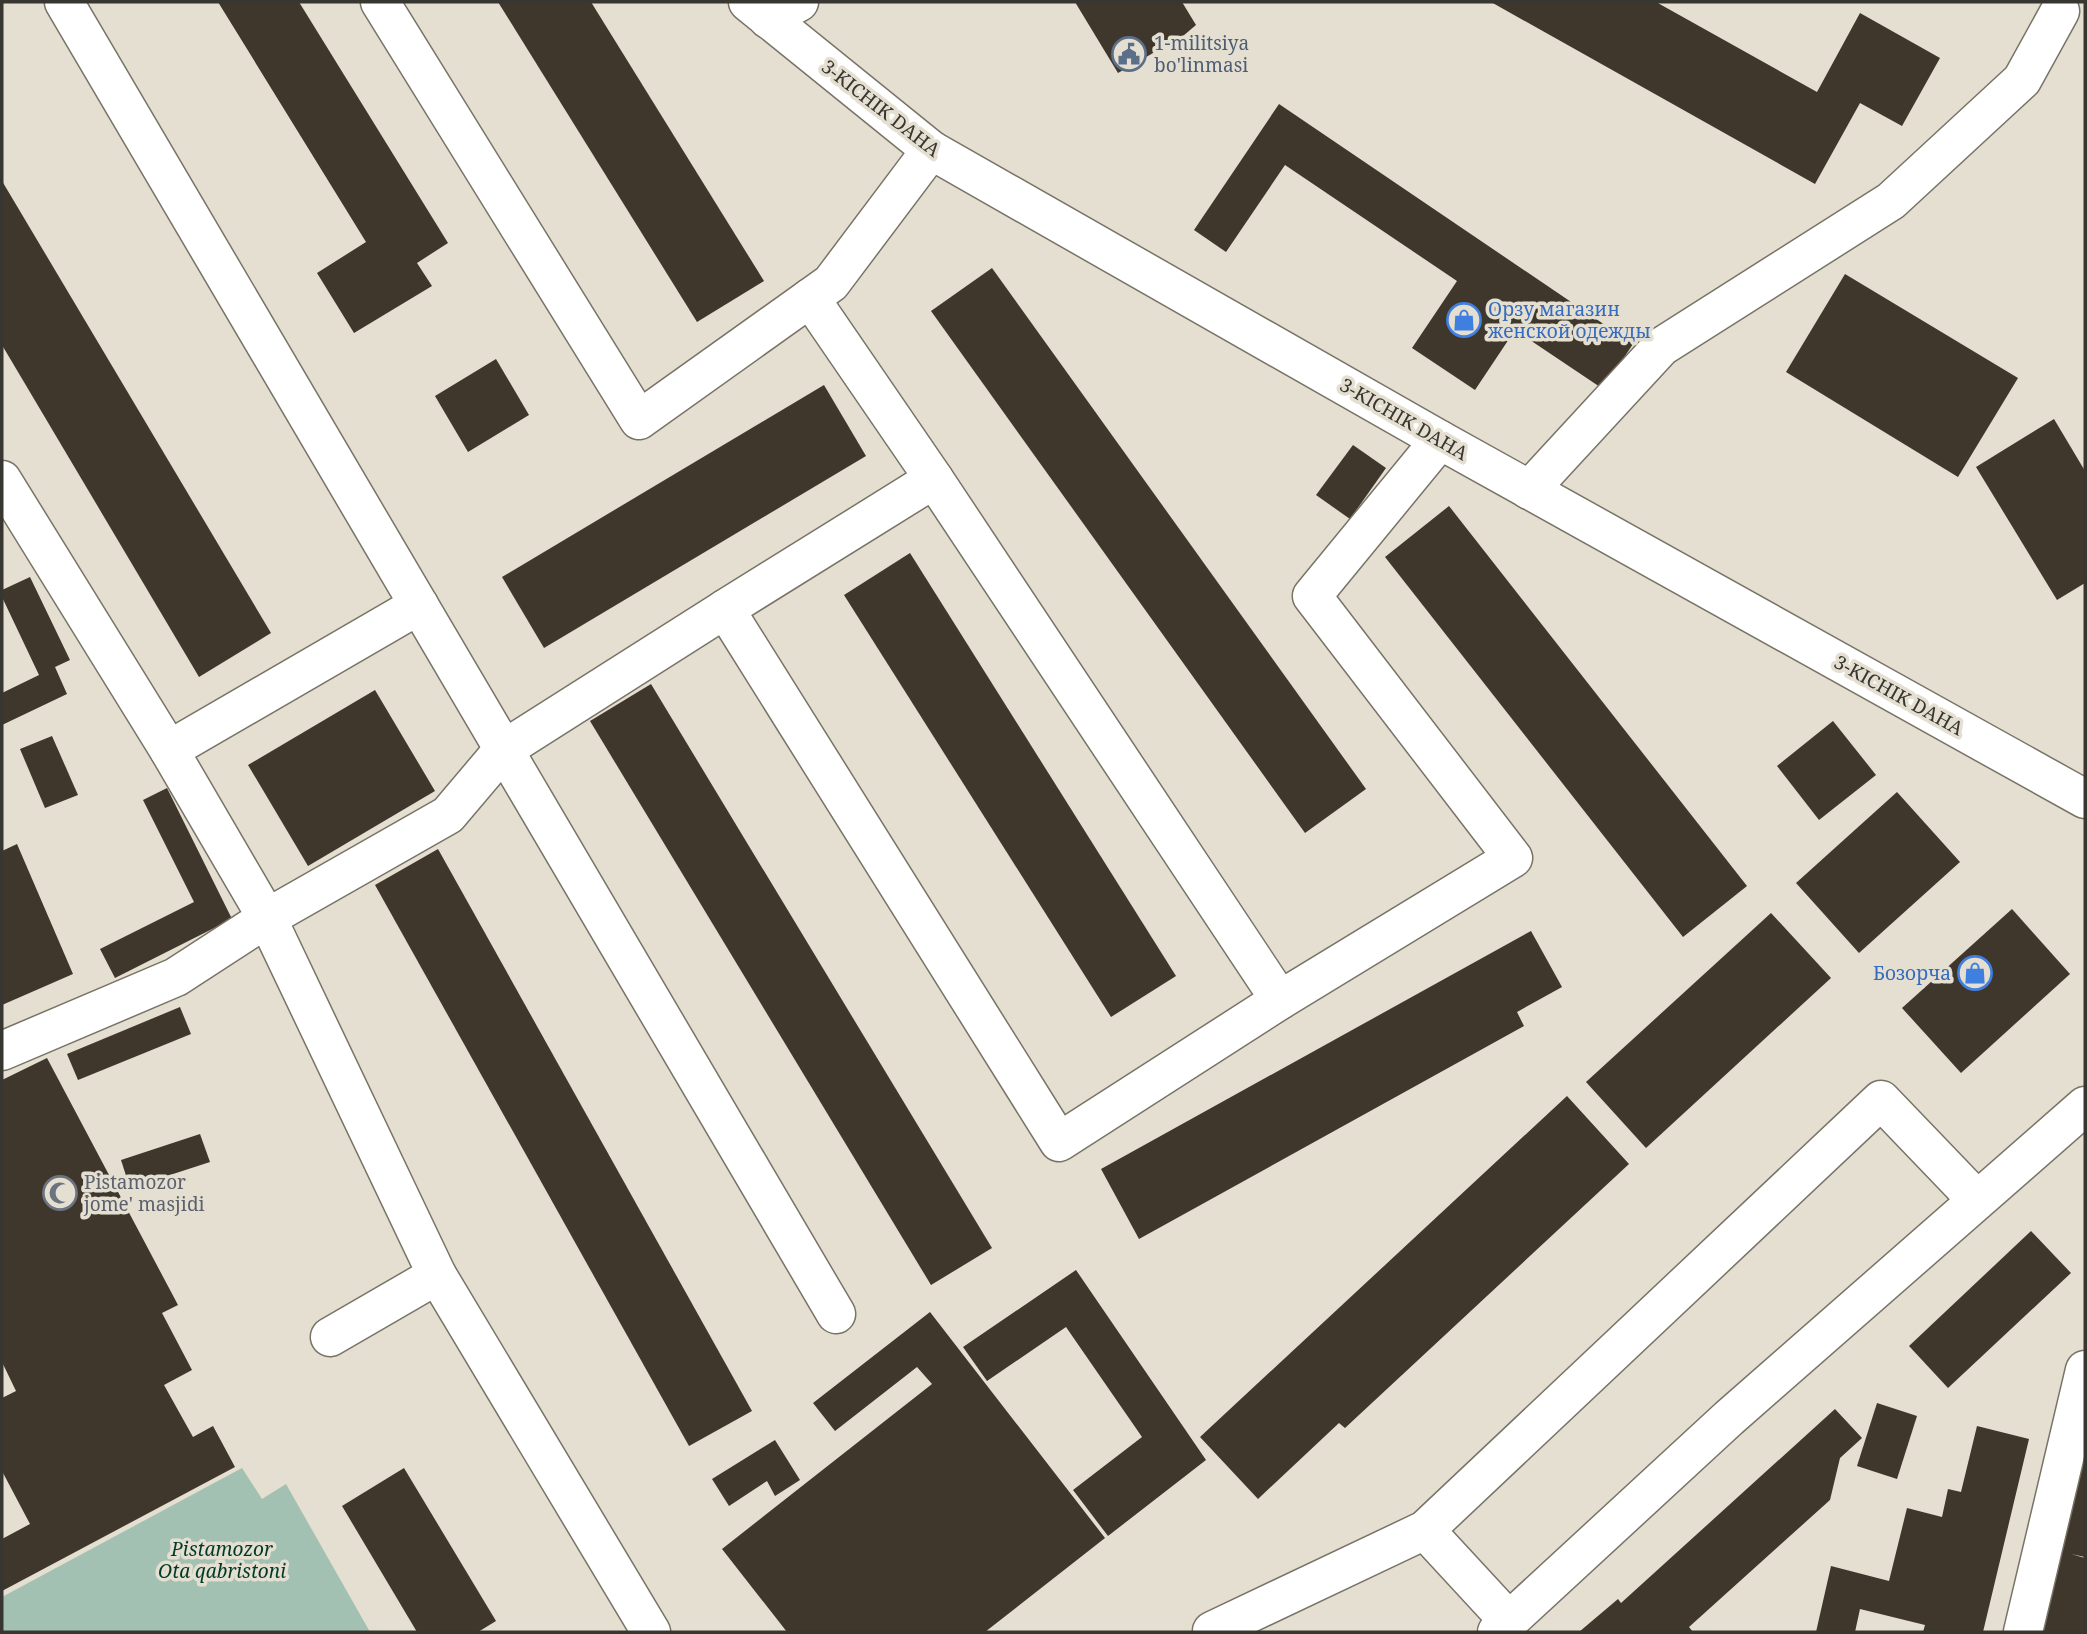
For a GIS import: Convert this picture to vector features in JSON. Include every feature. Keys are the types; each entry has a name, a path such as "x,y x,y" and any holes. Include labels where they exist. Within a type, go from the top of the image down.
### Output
{"street":[{"path":"64,2 836,1314"},
{"path":"380,2 639,420 831,283 931,150"},
{"name":"3-KICHIK DAHA","path":"772,8 931,150 1440,440 2085,799"},
{"path":"1529,490 1661,347 1891,201 2022,80 2060,12"},
{"path":"810,298 1280,1000"},
{"path":"725,609 1059,1142 1280,1000 1513,858 1312,596 1440,440"},
{"path":"2,1051 176,977 267,918 448,815 503,750 934,480"},
{"path":"5,492 169,750 267,918 437,1275 651,1632"},
{"path":"169,750 419,606"},
{"path":"1211,1632 1425,1530 1881,1100 1978,1200"},
{"path":"1425,1530 1503,1627 1718,1428 2085,1106"},
{"path":"330,1337 437,1275"},
{"path":"2023,1632 2085,1370"}],"green space":[{"name":"Pistamozor Ota qabristoni","path":"242,1468 262,1499 286,1484 370,1632 2,1632 2,1597"}],"building":[{"path":"218,2 299,2 448,243 417,263 432,286 354,333 317,273 366,242"},
{"path":"498,2 591,2 764,281 697,322"},
{"name":"1-militsiya bo'linmasi","path":"1075,2 1182,2 1196,25 1183,36 1118,73"},
{"path":"1491,2 1656,2 1817,92 1860,13 1940,58 1902,126 1860,103 1815,184"},
{"path":"1279,104 1633,344 1603,389 1515,330 1475,390 1412,348 1457,281 1285,165 1226,252 1194,230"},
{"path":"2,181 271,633 199,677 2,345"},
{"path":"992,268 1366,789 1305,833 931,311"},
{"path":"1845,274 2018,378 1958,477 1786,372"},
{"path":"496,359 529,415 468,452 435,396"},
{"path":"824,385 866,456 544,648 502,577"},
{"path":"2054,419 2085,471 2085,583 2057,600 1976,467"},
{"path":"1353,445 1386,468 1350,519 1316,495"},
{"path":"1449,506 1747,886 1683,937 1385,557"},
{"path":"910,553 1176,976 1111,1017 844,595"},
{"path":"30,577 70,660 55,667 67,694 2,725 2,693 39,675 2,597 2,590"},
{"path":"651,684 992,1248 931,1285 590,721"},
{"path":"375,690 435,791 308,866 248,765"},
{"path":"1833,721 1876,775 1819,820 1777,766"},
{"path":"52,736 78,795 45,808 20,749"},
{"path":"167,788 232,919 115,978 100,949 194,902 143,800"},
{"path":"1897,792 1960,862 1859,953 1796,883"},
{"path":"17,844 73,974 2,1005 2,851"},
{"path":"438,849 752,1411 689,1446 375,885"},
{"path":"2012,909 2070,974 1961,1073 1902,1008"},
{"path":"1771,913 1831,978 1646,1148 1586,1082"},
{"path":"1531,931 1562,987 1517,1012 1524,1026 1139,1239 1101,1169"},
{"path":"180,1007 191,1034 78,1080 67,1054"},
{"path":"47,1058 178,1305 162,1313 192,1370 164,1385 193,1437 213,1426 235,1467 2,1591 2,1539 30,1524 2,1471 2,1398 16,1391 2,1362 2,1080"},
{"path":"1567,1096 1629,1164 1345,1428 1339,1423 1258,1499 1200,1437"},
{"path":"200,1134 210,1162 130,1188 121,1160"},
{"path":"2031,1231 2071,1273 1948,1388 1909,1346"},
{"path":"1076,1270 1206,1460 1108,1536 1073,1490 1142,1437 1066,1327 987,1381 963,1347"},
{"path":"930,1312 1105,1538 985,1632 787,1632 722,1549 932,1384 917,1367 835,1431 813,1403"},
{"path":"1877,1403 1917,1416 1897,1479 1857,1466"},
{"path":"1835,1409 1862,1438 1840,1458 1830,1500 1689,1627 1693,1632 1579,1632 1618,1599 1621,1603"},
{"path":"1977,1426 2029,1439 1983,1632 1923,1632 1925,1625 1860,1609 1855,1632 1816,1632 1831,1566 1889,1581 1907,1508 1942,1517 1948,1489 1961,1492"},
{"path":"775,1440 800,1480 775,1496 767,1481 729,1506 712,1479"},
{"path":"2085,1447 2085,1557 2071,1554 2085,1558 2085,1632 2032,1632"},
{"path":"404,1468 496,1621 478,1632 417,1632 342,1506"}],"place":[{"name":"1-militsiya bo'linmasi","path":"1129,54"},
{"name":"Орзу магазин женской одежды","path":"1464,320"},
{"name":"Бозорча","path":"1975,973"},
{"name":"Pistamozor jome' masjidi","path":"60,1193"}]}
